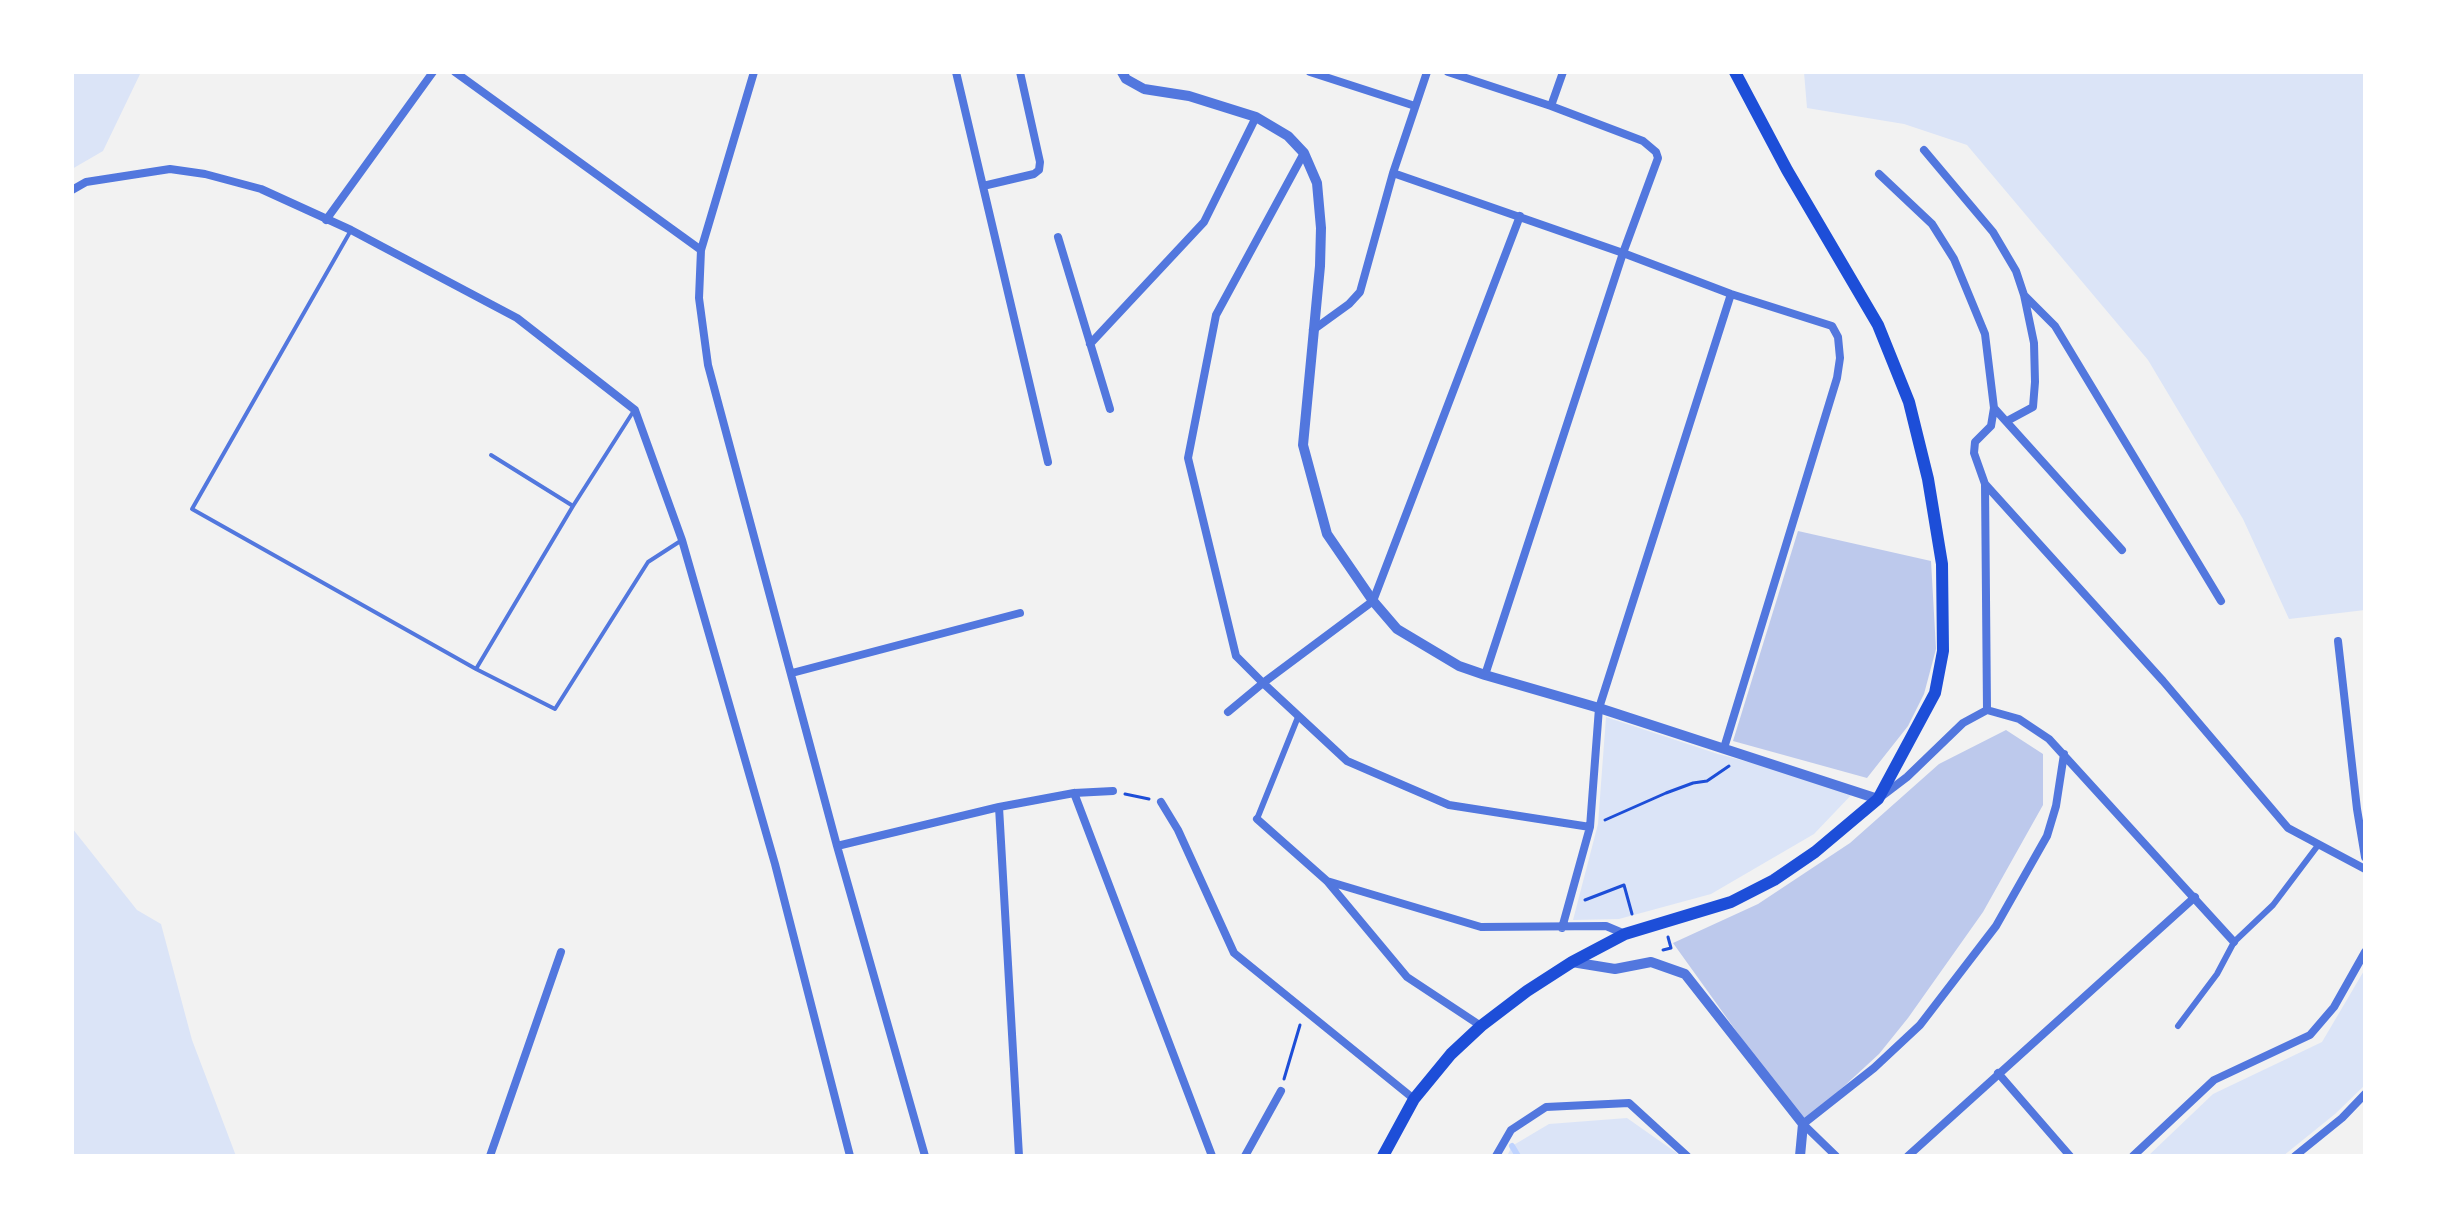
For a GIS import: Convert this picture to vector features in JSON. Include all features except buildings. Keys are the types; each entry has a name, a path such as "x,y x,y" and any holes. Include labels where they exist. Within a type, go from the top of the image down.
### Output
{"main road":[{"path":"1383,1156 1414,1099 1451,1054 1481,1026 1527,991 1572,962 1625,934 1731,902 1774,880 1815,852 1878,799 1935,693 1943,651 1942,564 1928,479 1909,402 1878,325 1787,170 1735,72"}],"street":[{"path":"326,220 433,72"},
{"path":"455,72 701,250"},
{"path":"754,72 701,250 699,298 708,365 837,846 925,1156"},
{"path":"956,72 1048,462"},
{"path":"983,186 1034,174 1039,170 1040,162 1020,72"},
{"path":"1122,72 1126,79 1144,89 1189,96 1256,117 1288,136 1304,153 1317,183 1321,228 1303,445 1327,534 1373,601 1397,629 1459,666 1878,799 1907,777 1963,723 1987,710 2019,719 2049,739 2064,754 2234,942"},
{"path":"1311,72 1415,106"},
{"path":"1313,330 1349,304 1360,292 1393,173 1427,72"},
{"path":"1448,72 1643,141 1656,152 1658,158 1623,253 1485,675"},
{"path":"1551,106 1563,72"},
{"path":"1090,344 1204,222 1256,117"},
{"path":"1924,150 1993,232 2016,271 2024,295 2034,343 2033,407 2007,421"},
{"path":"1304,153 1216,315 1188,458 1236,656 1347,761 1449,805 1590,827"},
{"path":"72,190 86,182 170,169 205,174 261,189 351,230 517,318 635,410 682,540 775,864 850,1156"},
{"path":"1393,173 1731,294 1832,326 1838,337 1840,358 1837,378 1724,748"},
{"path":"1879,174 1932,224 1954,259 1985,334 1994,408 1991,426 1975,442 1974,453 1985,484 1987,710"},
{"path":"1228,712 1373,601 1520,216"},
{"path":"1058,237 1110,409"},
{"path":"1562,928 1590,827 1599,708 1731,294"},
{"path":"2024,295 2055,326 2221,601"},
{"path":"1994,408 2122,550"},
{"path":"1985,484 2163,681 2288,828 2365,869"},
{"path":"792,673 1020,613"},
{"path":"2338,641 2365,857"},
{"path":"1298,717 1257,819 1327,881 1407,977 1481,1026"},
{"path":"1800,1156 1803,1124 1874,1068 1920,1025 1996,926 2047,836 2056,806 2064,754"},
{"path":"837,846 999,807 1074,793 1113,791"},
{"path":"1074,793 1212,1156"},
{"path":"1161,802 1178,830 1234,953 1414,1099"},
{"path":"999,807 1019,1156"},
{"path":"2178,1026 2217,974 2234,942 2273,905 2319,844"},
{"path":"1327,881 1481,927 1606,926 1625,934"},
{"path":"1908,1156 2195,897"},
{"path":"490,1156 561,952"},
{"path":"2133,1156 2214,1080 2310,1035 2334,1007 2365,952"},
{"path":"1572,962 1615,969 1651,962 1685,974 1803,1124 1836,1156"},
{"path":"1998,1073 2070,1156"},
{"path":"1245,1156 1281,1091"},
{"path":"2295,1156 2342,1118 2365,1094"},
{"path":"1496,1156 1511,1130 1546,1107 1629,1103 1687,1156"}],"lane":[{"path":"351,230 192,509 476,669 555,709 648,562 682,540"},
{"path":"476,669 573,506 635,410"},
{"path":"491,455 573,506"}],"path":[{"path":"1590,827 1666,793 1707,781 1744,755"},
{"path":"1113,791 1161,802"},
{"path":"1569,905 1624,885 1633,919"},
{"path":"1657,951 1671,948 1664,922"},
{"path":"1281,1091 1304,1009"}],"shaded area":[{"path":"72,72 141,72 103,151 72,169"},
{"path":"1804,72 2365,72 2365,610 2289,619 2243,519 2148,360 1967,145 1904,124 1807,108"},
{"path":"1606,717 1718,754 1856,790 1814,834 1711,894 1619,919 1573,920 1598,824"},
{"path":"72,828 137,910 161,924 192,1040 236,1156 72,1156"},
{"path":"2365,969 2365,1085 2335,1114 2283,1156 2148,1156 2213,1094 2322,1042"},
{"path":"1627,1118 1681,1156 1507,1156 1512,1146 1549,1124"}],"waterway":[{"path":"1512,1146 1518,1156"}]}
